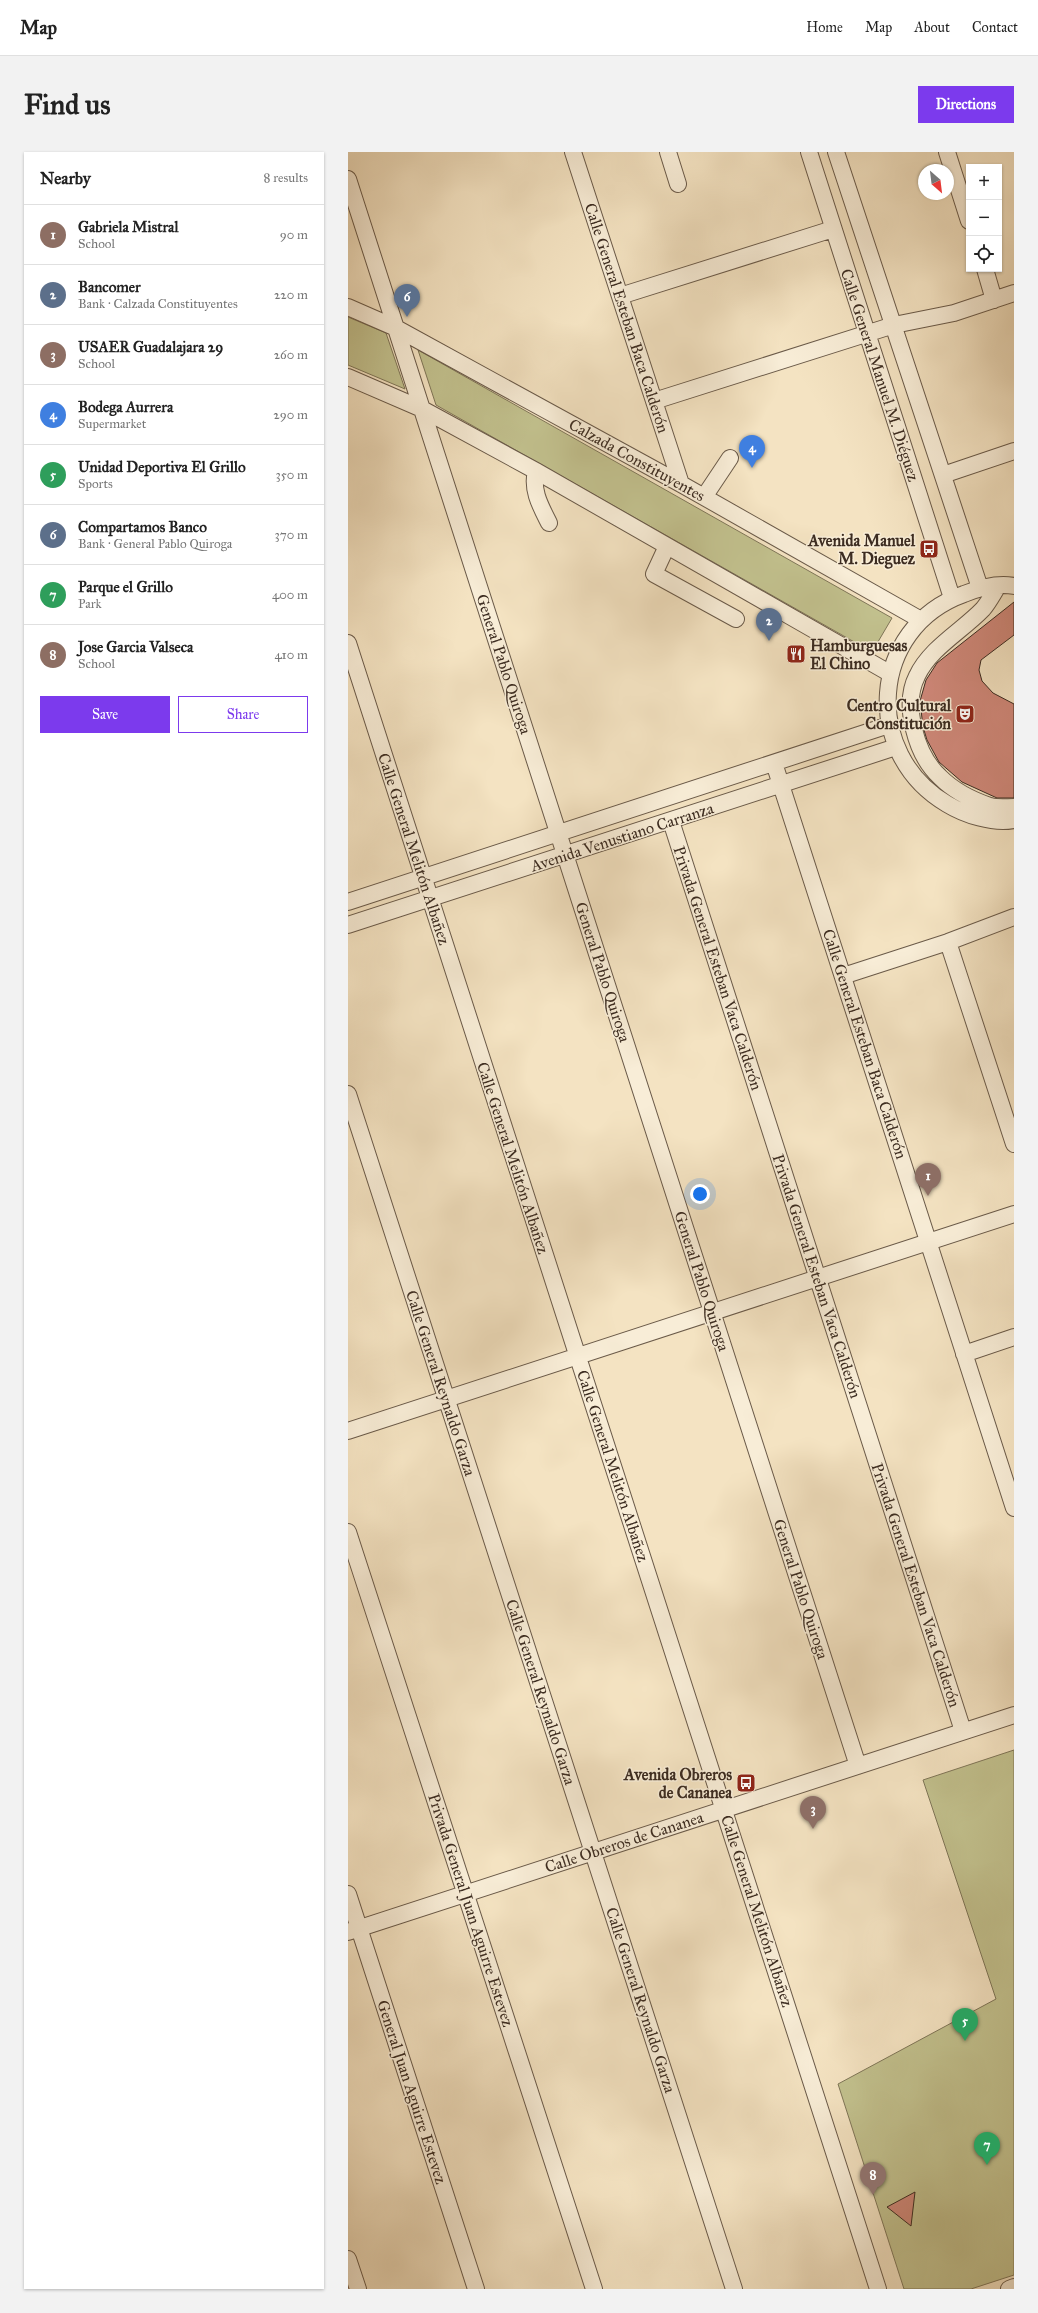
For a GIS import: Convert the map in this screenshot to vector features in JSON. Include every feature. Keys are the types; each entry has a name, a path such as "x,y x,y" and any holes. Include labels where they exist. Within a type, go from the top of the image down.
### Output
{"street":[{"name":"Calle General Esteban Baca Calderón","path":"575,152 681,484"},
{"path":"668,152 678,184"},
{"name":"Calle General Manuel M. Diéguez","path":"809,152 952,598"},
{"name":"Calle General Manuel M. Diéguez","path":"836,152 980,588"},
{"path":"946,152 966,212"},
{"name":"General Pablo Quiroga","path":"348,179 354,216 396,328 858,1766"},
{"path":"620,296 833,229"},
{"path":"985,272 994,300"},
{"path":"654,401 894,325 954,313 1014,293"},
{"name":"Calzada Constituyentes","path":"348,307 396,328 681,484 921,620"},
{"path":"348,377 422,409 536,471 891,674"},
{"path":"943,475 1014,451"},
{"path":"704,497 730,458"},
{"path":"536,471 534,480 537,497 548,524"},
{"path":"667,546 654,574 736,619"},
{"path":"1006,586 980,588 952,598 921,620 904,642 891,674 886,694 889,725 896,747 911,773 932,795 958,810 987,818 1014,820"},
{"path":"1006,586 927,661 917,676 910,694 910,712 920,746 939,777 972,799 992,807 1014,808"},
{"name":"Calle General Melitón Albañez","path":"348,643 878,2289"},
{"name":"Avenida Venustiano Carranza","path":"348,902 889,725"},
{"name":"Avenida Venustiano Carranza","path":"348,925 896,747"},
{"name":"Calle General Esteban Baca Calderón","path":"774,763 1014,1508"},
{"name":"Privada General Esteban Vaca Calderón","path":"671,821 963,1731"},
{"path":"843,976 948,942 1014,917"},
{"path":"948,942 1014,1144"},
{"name":"Calle General Reynaldo Garza","path":"348,1094 734,2289"},
{"path":"348,1431 1014,1214"},
{"path":"964,1354 1014,1337"},
{"name":"Privada General Juan Aguirre Estevez","path":"348,1532 594,2289"},
{"name":"Calle Obreros de Cananea","path":"354,1930 1014,1715"},
{"name":"General Juan Aguirre Estevez","path":"348,1894 354,1930 476,2289"},
{"path":"348,2259 358,2289"},
{"path":"1008,2289 1014,2287"}],"shaded area":[{"path":"348,317 386,333 405,389 348,365"},
{"path":"418,350 892,618 872,652 436,405"},
{"path":"1014,1750 1014,2275 971,2289 904,2289 838,2084 996,1999 923,1780"}],"building":[{"name":"Centro Cultural Constitución","path":"1014,602 1014,635 981,660 979,670 982,681 993,693 1014,704 1014,798 997,798 962,782 939,762 927,740 923,727 920,701 926,680 937,663"},
{"path":"915,2192 911,2226 887,2207"}],"place":[{"name":"Compartamos Banco","path":"407,317"},
{"name":"Bodega Aurrera","path":"752,468"},
{"name":"Avenida Manuel M. Dieguez","path":"929,549"},
{"name":"Bancomer","path":"769,641"},
{"name":"Hamburguesas El Chino","path":"796,654"},
{"name":"Centro Cultural Constitución","path":"965,714"},
{"name":"Gabriela Mistral","path":"928,1196"},
{"name":"Avenida Obreros de Cananea","path":"746,1783"},
{"name":"USAER Guadalajara 29","path":"813,1829"},
{"name":"Unidad Deportiva El Grillo","path":"965,2041"},
{"name":"Parque el Grillo","path":"987,2165"},
{"name":"Jose Garcia Valseca","path":"873,2195"}]}
